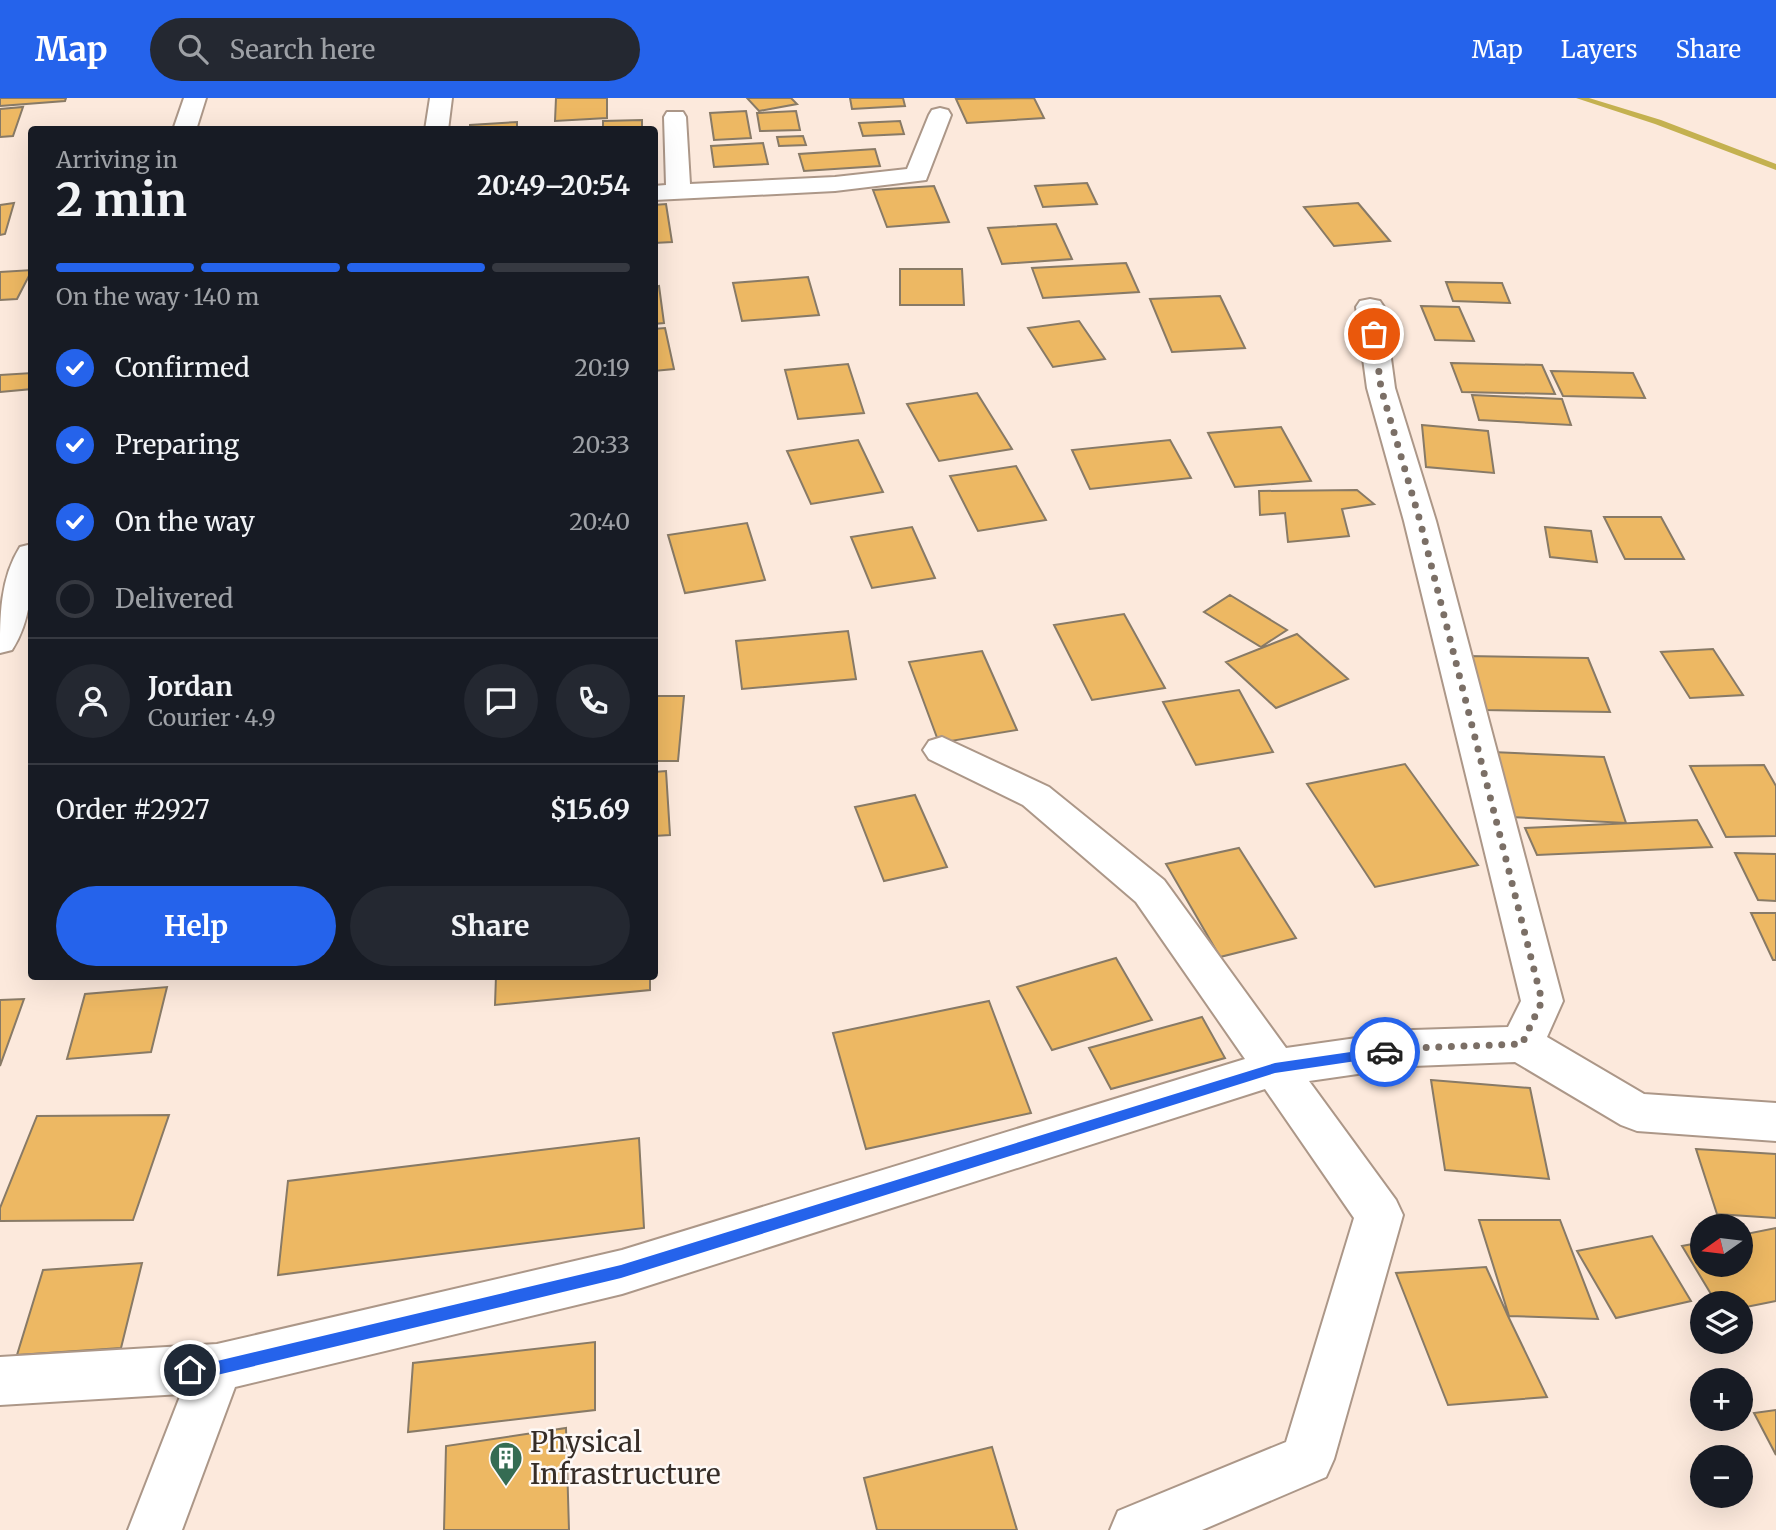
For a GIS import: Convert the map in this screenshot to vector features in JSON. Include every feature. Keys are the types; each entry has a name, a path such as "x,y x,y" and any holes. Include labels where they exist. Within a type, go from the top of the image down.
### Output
{"street":[{"path":"185,126 194,98"},
{"path":"437,126 441,98"},
{"path":"676,117 666,193 835,184 917,175 940,116"},
{"path":"1370,307 1381,388 1420,521 1542,1001 1522,1044"},
{"path":"0,642 28,565"},
{"path":"942,750 1036,796 1150,891 1379,1215 1307,1459 1137,1530"},
{"path":"0,1381 217,1368 621,1272 1275,1068 1412,1048 1522,1044 1637,1112 1776,1122"},
{"path":"155,1530 217,1368"}],"building":[{"path":"0,98 66,98 65,101 0,106"},
{"path":"556,98 607,98 607,118 555,121"},
{"path":"747,98 791,98 797,104 759,111"},
{"path":"850,98 903,98 905,106 852,109"},
{"path":"1034,98 1044,118 967,123 956,99"},
{"path":"23,107 13,136 0,137 0,109"},
{"path":"746,111 751,138 714,140 710,113"},
{"path":"796,111 800,130 760,131 757,113"},
{"path":"642,120 642,126 603,126 603,121"},
{"path":"900,121 904,134 863,136 859,123"},
{"path":"517,122 517,126 470,125"},
{"path":"803,136 806,145 779,146 777,137"},
{"path":"763,143 768,164 714,167 711,146"},
{"path":"875,149 880,166 804,171 799,154"},
{"path":"1087,183 1097,204 1043,207 1035,186"},
{"path":"934,186 949,222 887,227 873,190"},
{"path":"14,203 5,234 0,235 0,205"},
{"path":"1358,203 1390,241 1334,246 1304,207"},
{"path":"666,204 672,242 658,243 658,205"},
{"path":"1056,224 1072,259 1002,264 988,228"},
{"path":"1126,263 1139,292 1043,298 1032,268"},
{"path":"900,269 962,269 964,305 900,305"},
{"path":"28,270 28,278 17,299 0,300 0,272"},
{"path":"808,277 819,315 742,321 733,283"},
{"path":"1446,282 1502,283 1510,303 1453,301"},
{"path":"658,286 664,323 658,324"},
{"path":"1220,296 1245,348 1172,352 1150,299"},
{"path":"1421,306 1459,307 1474,341 1435,340"},
{"path":"1079,321 1105,359 1053,367 1028,328"},
{"path":"665,328 674,369 658,371 658,329"},
{"path":"1451,363 1542,365 1555,394 1462,392"},
{"path":"848,364 864,413 798,419 785,370"},
{"path":"1551,371 1633,373 1645,398 1563,396"},
{"path":"28,373 28,389 0,392 0,375"},
{"path":"977,393 1012,449 939,461 907,404"},
{"path":"1472,395 1562,399 1571,425 1479,420"},
{"path":"1422,425 1488,431 1494,473 1426,467"},
{"path":"1281,427 1311,481 1235,487 1208,433"},
{"path":"858,440 883,492 811,504 787,451"},
{"path":"1170,440 1191,478 1090,489 1072,450"},
{"path":"1016,466 1046,520 978,531 950,476"},
{"path":"1357,490 1374,504 1342,509 1349,536 1288,542 1285,513 1260,515 1259,491"},
{"path":"1604,517 1661,517 1684,559 1625,559"},
{"path":"747,523 765,580 685,593 668,535"},
{"path":"912,527 935,578 872,588 851,537"},
{"path":"1545,527 1591,531 1597,562 1550,557"},
{"path":"1230,595 1287,630 1261,647 1204,612"},
{"path":"1124,614 1165,688 1092,700 1054,625"},
{"path":"848,631 856,679 742,689 736,641"},
{"path":"1297,634 1348,679 1276,708 1226,662"},
{"path":"1713,649 1743,695 1690,698 1661,652"},
{"path":"982,651 1017,730 939,743 909,662"},
{"path":"1466,656 1588,658 1610,712 1484,710"},
{"path":"1239,690 1273,752 1196,765 1163,702"},
{"path":"658,696 684,696 678,761 658,761"},
{"path":"1492,752 1604,757 1626,823 1510,817"},
{"path":"1405,764 1478,865 1375,887 1307,784"},
{"path":"1764,765 1776,786 1776,836 1726,837 1690,766"},
{"path":"666,771 670,835 658,836 658,772"},
{"path":"915,795 947,867 884,881 855,807"},
{"path":"1697,820 1712,847 1537,855 1525,828"},
{"path":"1239,848 1296,938 1220,957 1166,864"},
{"path":"1735,853 1776,854 1776,901 1758,900"},
{"path":"1751,913 1776,913 1776,960 1773,960"},
{"path":"1116,958 1152,1020 1052,1050 1017,987"},
{"path":"496,980 650,980 650,990 495,1005"},
{"path":"167,987 151,1052 67,1059 85,994"},
{"path":"24,999 0,1066 0,1000"},
{"path":"989,1001 1031,1113 866,1149 833,1033"},
{"path":"1202,1017 1225,1058 1111,1089 1089,1048"},
{"path":"1431,1080 1530,1088 1549,1179 1445,1170"},
{"path":"169,1115 133,1220 0,1221 0,1208 37,1116"},
{"path":"639,1138 644,1228 278,1275 288,1181"},
{"path":"1696,1149 1776,1154 1776,1218 1754,1217 1754,1214 1717,1214"},
{"path":"1479,1220 1560,1220 1598,1319 1509,1316"},
{"path":"1776,1228 1776,1301 1753,1306 1753,1291 1709,1291 1701,1278 1754,1278 1754,1232"},
{"path":"1652,1236 1690,1301 1616,1318 1577,1251"},
{"path":"1690,1244 1690,1259 1682,1246"},
{"path":"142,1263 121,1348 17,1355 43,1270"},
{"path":"1486,1267 1547,1397 1448,1405 1396,1273"},
{"path":"595,1342 595,1410 408,1432 413,1363"},
{"path":"1776,1410 1776,1455 1754,1413"},
{"name":"Physical Infrastructure","path":"566,1428 569,1530 444,1530 446,1446"},
{"path":"992,1447 1017,1530 877,1530 864,1478"}],"waterway":[{"path":"1580,98 1658,122 1776,167"}],"way so far":[{"path":"1374,334 1381,388 1420,521 1542,1001 1522,1044 1412,1048 1385,1052"}],"place":[{"name":"Physical Infrastructure","path":"506,1488"}],"route":[{"path":"190,1370 217,1368 621,1272 1275,1068 1385,1052"}]}
